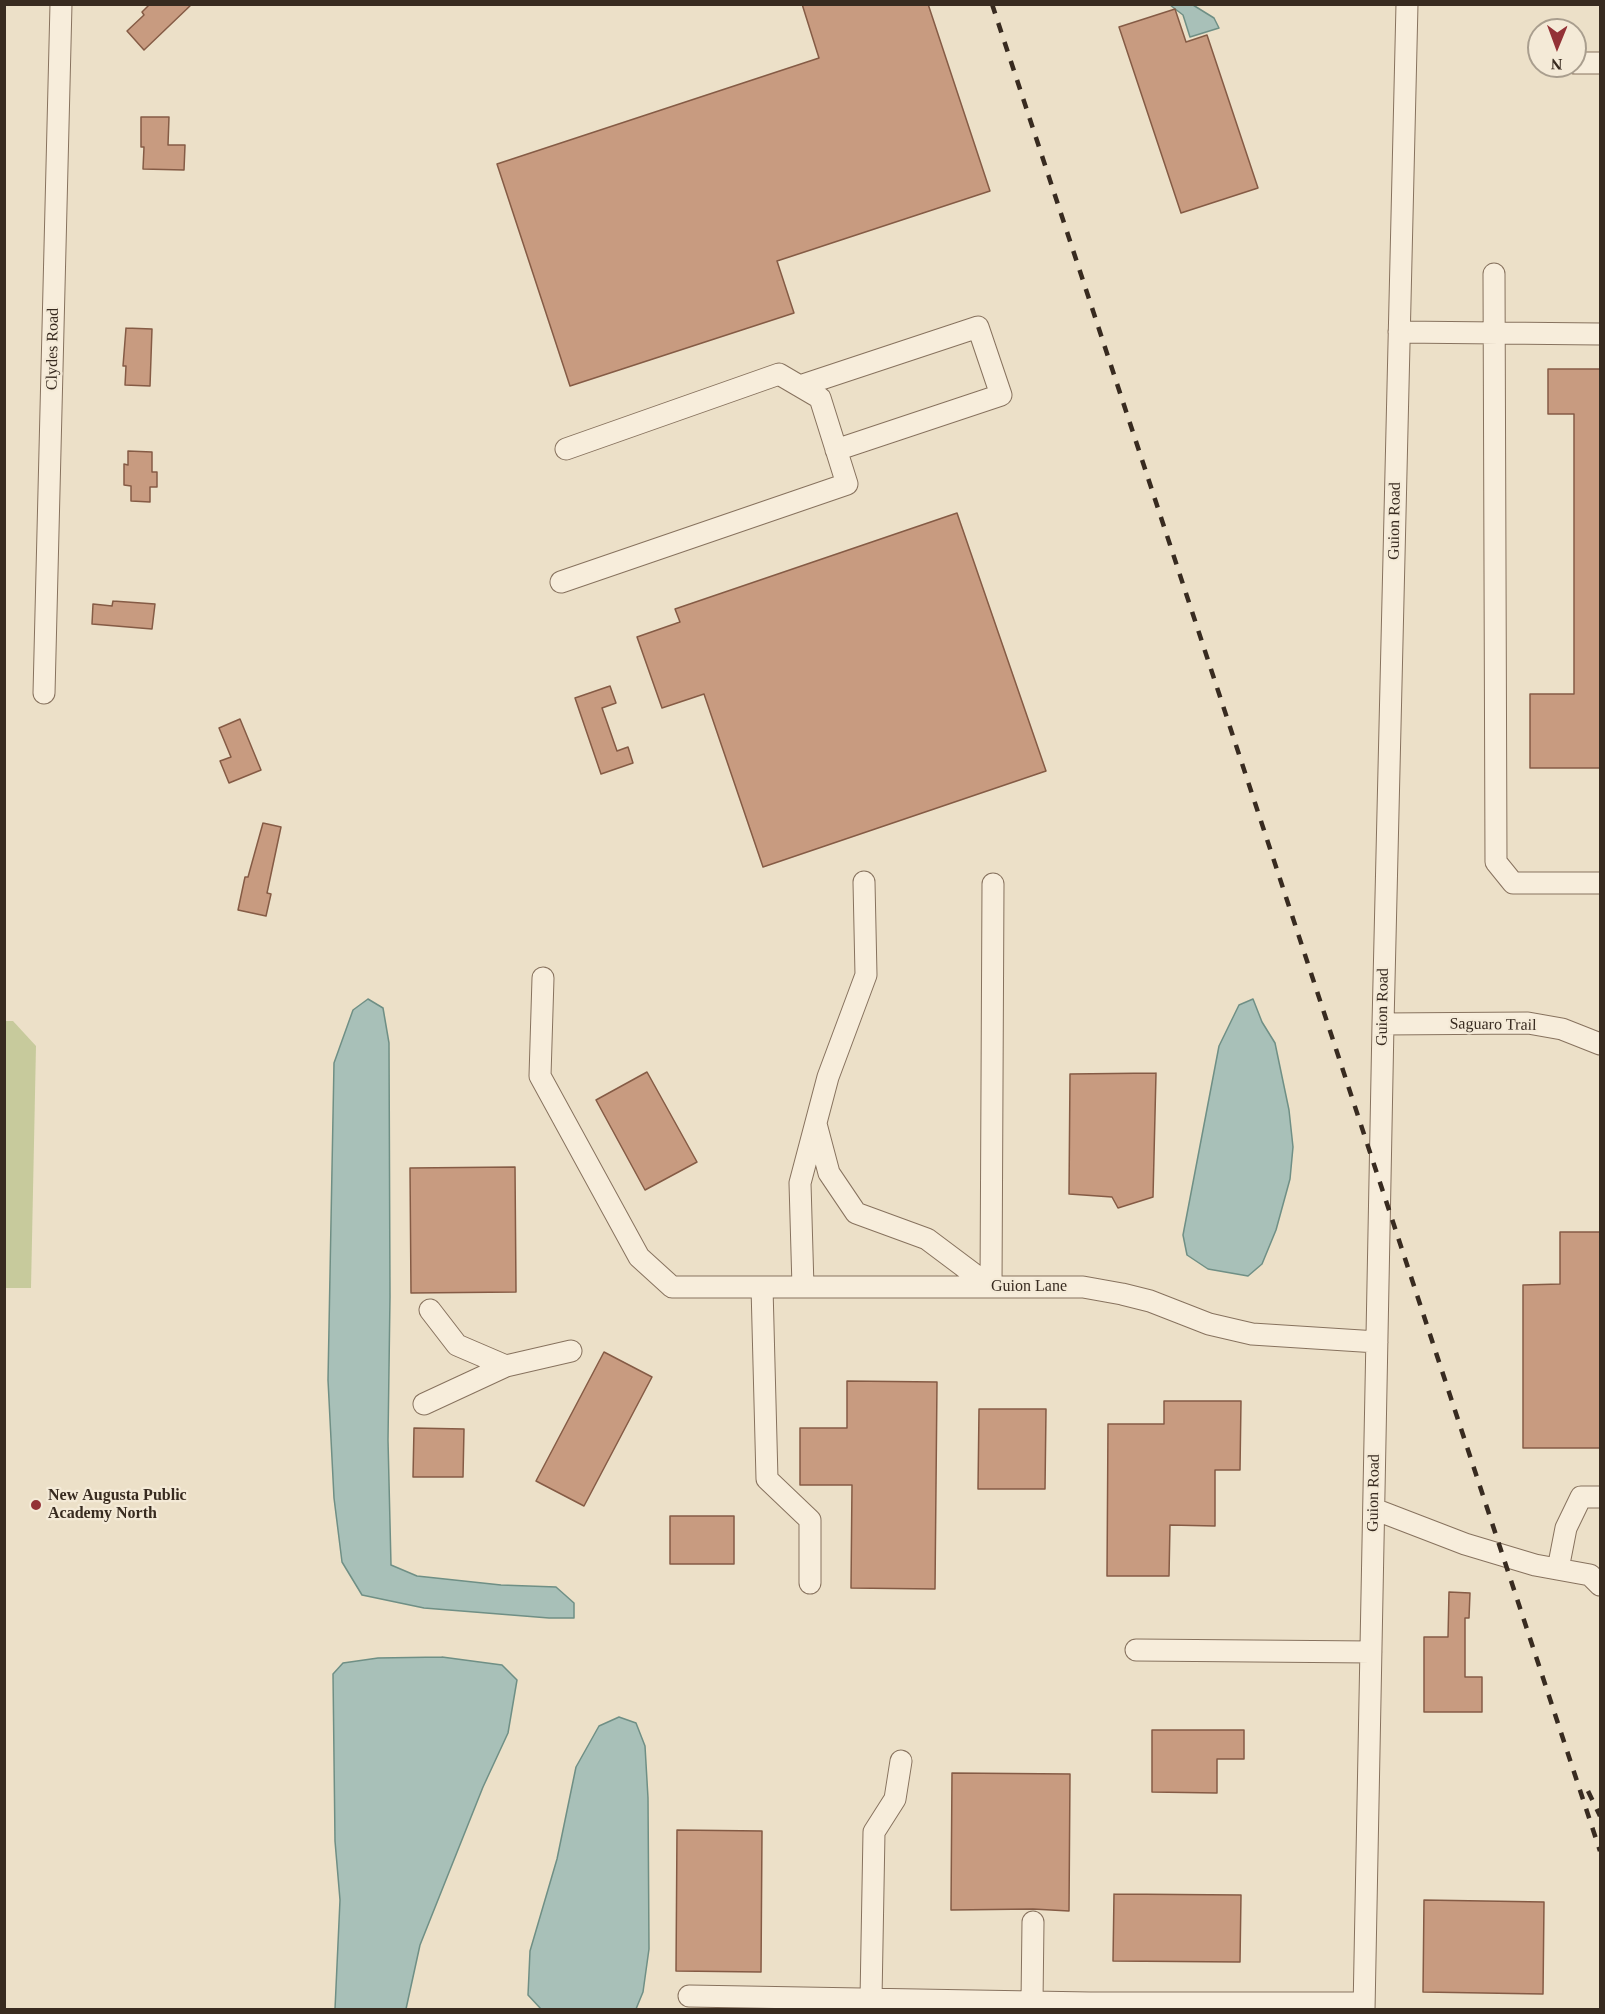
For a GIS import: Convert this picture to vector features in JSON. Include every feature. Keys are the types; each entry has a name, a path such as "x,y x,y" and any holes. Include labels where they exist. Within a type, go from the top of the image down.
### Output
{"street":[{"name":"Clydes Road","path":"44,693 61,4"},
{"name":"Guion Road","path":"1364,2006 1383,1024 1407,4"},
{"path":"1494,274 1496,862 1514,883 1600,883"},
{"path":"800,386 978,327 1000,395 836,450"},
{"path":"1399,332 1600,334"},
{"path":"561,582 847,483 820,398 779,374 566,449"},
{"path":"803,1287 800,1183 828,1077 866,975 864,882"},
{"path":"991,1287 993,884"},
{"name":"Guion Lane","path":"543,978 540,1076 639,1257 672,1287 1083,1287 1150,1301 1209,1324 1251,1334 1377,1342"},
{"name":"Saguaro Trail","path":"1383,1024 1528,1023 1562,1029 1600,1044"},
{"path":"816,1123 829,1173 856,1213 927,1239 991,1287"},
{"path":"762,1287 767,1479 810,1520 810,1583"},
{"path":"430,1310 457,1346 506,1366"},
{"path":"424,1404 506,1366 572,1351"},
{"path":"1558,1569 1566,1528 1581,1497 1600,1497"},
{"path":"1374,1509 1466,1544 1518,1560 1590,1575 1600,1585"},
{"path":"1136,1650 1371,1652"},
{"path":"874,2003 874,1832 895,1799 901,1761"},
{"path":"1032,2002 1033,1922"},
{"path":"689,1996 874,2003 1032,2002 1090,2006 1364,2006"}],"green space":[{"path":"5,1021 13,1021 36,1046 31,1288 5,1288"}],"water":[{"path":"1170,5 1193,5 1214,18 1219,28 1190,37 1183,15"},
{"path":"368,999 383,1008 389,1043 388,1440 391,1565 417,1576 501,1585 556,1587 574,1603 574,1618 424,1608 362,1595 342,1562 334,1498 328,1380 334,1063 353,1010"},
{"path":"1253,999 1262,1022 1275,1043 1289,1110 1293,1147 1290,1179 1276,1230 1262,1264 1248,1276 1208,1269 1187,1255 1183,1235 1219,1046 1239,1005"},
{"path":"442,1657 502,1665 517,1680 508,1733 483,1787 420,1945 406,2009 335,2009 340,1900 335,1841 333,1674 343,1663 378,1658"},
{"path":"619,1717 636,1723 645,1746 648,1798 649,1949 643,1992 636,2009 541,2009 528,1995 530,1951 557,1859 576,1767 599,1726"}],"building":[{"path":"150,4 192,4 144,50 127,31 144,15 142,12"},
{"path":"802,4 928,4 990,191 777,261 794,313 570,386 497,164 819,58"},
{"path":"1175,9 1186,42 1207,35 1258,188 1181,213 1119,27"},
{"path":"141,117 169,117 168,145 185,145 184,170 143,169 144,147 141,147"},
{"path":"126,328 152,329 150,386 125,385 126,366 123,366"},
{"path":"1548,369 1600,369 1600,768 1530,768 1530,694 1574,694 1574,414 1548,414"},
{"path":"128,451 152,452 152,472 157,472 157,487 150,487 150,502 131,501 131,486 124,485 124,464 128,465"},
{"path":"957,513 1046,771 763,867 704,694 662,708 637,637 680,622 675,609"},
{"path":"113,601 155,604 152,629 92,624 93,604 112,606"},
{"path":"610,686 616,703 602,708 617,751 628,747 633,763 601,774 575,698"},
{"path":"240,719 261,770 229,783 220,761 231,757 219,728"},
{"path":"263,823 281,827 267,893 271,894 266,916 238,910 245,877 248,877"},
{"path":"647,1072 697,1162 645,1190 596,1100"},
{"path":"1156,1073 1153,1197 1118,1208 1112,1197 1069,1194 1070,1074"},
{"path":"515,1167 516,1292 411,1293 410,1168"},
{"path":"1560,1232 1600,1232 1600,1448 1523,1448 1523,1285 1560,1284"},
{"path":"604,1352 652,1377 584,1506 536,1481"},
{"path":"847,1381 937,1382 935,1589 851,1588 852,1485 800,1485 800,1428 847,1428"},
{"path":"1164,1401 1241,1401 1240,1470 1215,1470 1215,1526 1170,1525 1169,1576 1107,1576 1108,1424 1164,1424"},
{"path":"979,1409 1046,1409 1045,1489 978,1489"},
{"path":"414,1428 464,1429 463,1477 413,1477"},
{"path":"670,1516 734,1516 734,1564 670,1564"},
{"path":"1449,1592 1470,1593 1469,1618 1465,1618 1465,1677 1482,1677 1482,1712 1424,1712 1424,1637 1448,1637"},
{"path":"1152,1730 1244,1730 1244,1759 1217,1759 1217,1793 1152,1792"},
{"path":"952,1773 1070,1774 1069,1911 951,1910"},
{"path":"677,1830 762,1831 761,1972 676,1971"},
{"path":"1114,1894 1241,1895 1240,1962 1113,1961"},
{"path":"1424,1900 1544,1902 1543,1994 1423,1992"}],"railway":[{"path":"992,4 1600,1851"},
{"path":"1588,1791 1600,1816"}],"place":[{"name":"New Augusta Public Academy North","path":"36,1505"}]}
